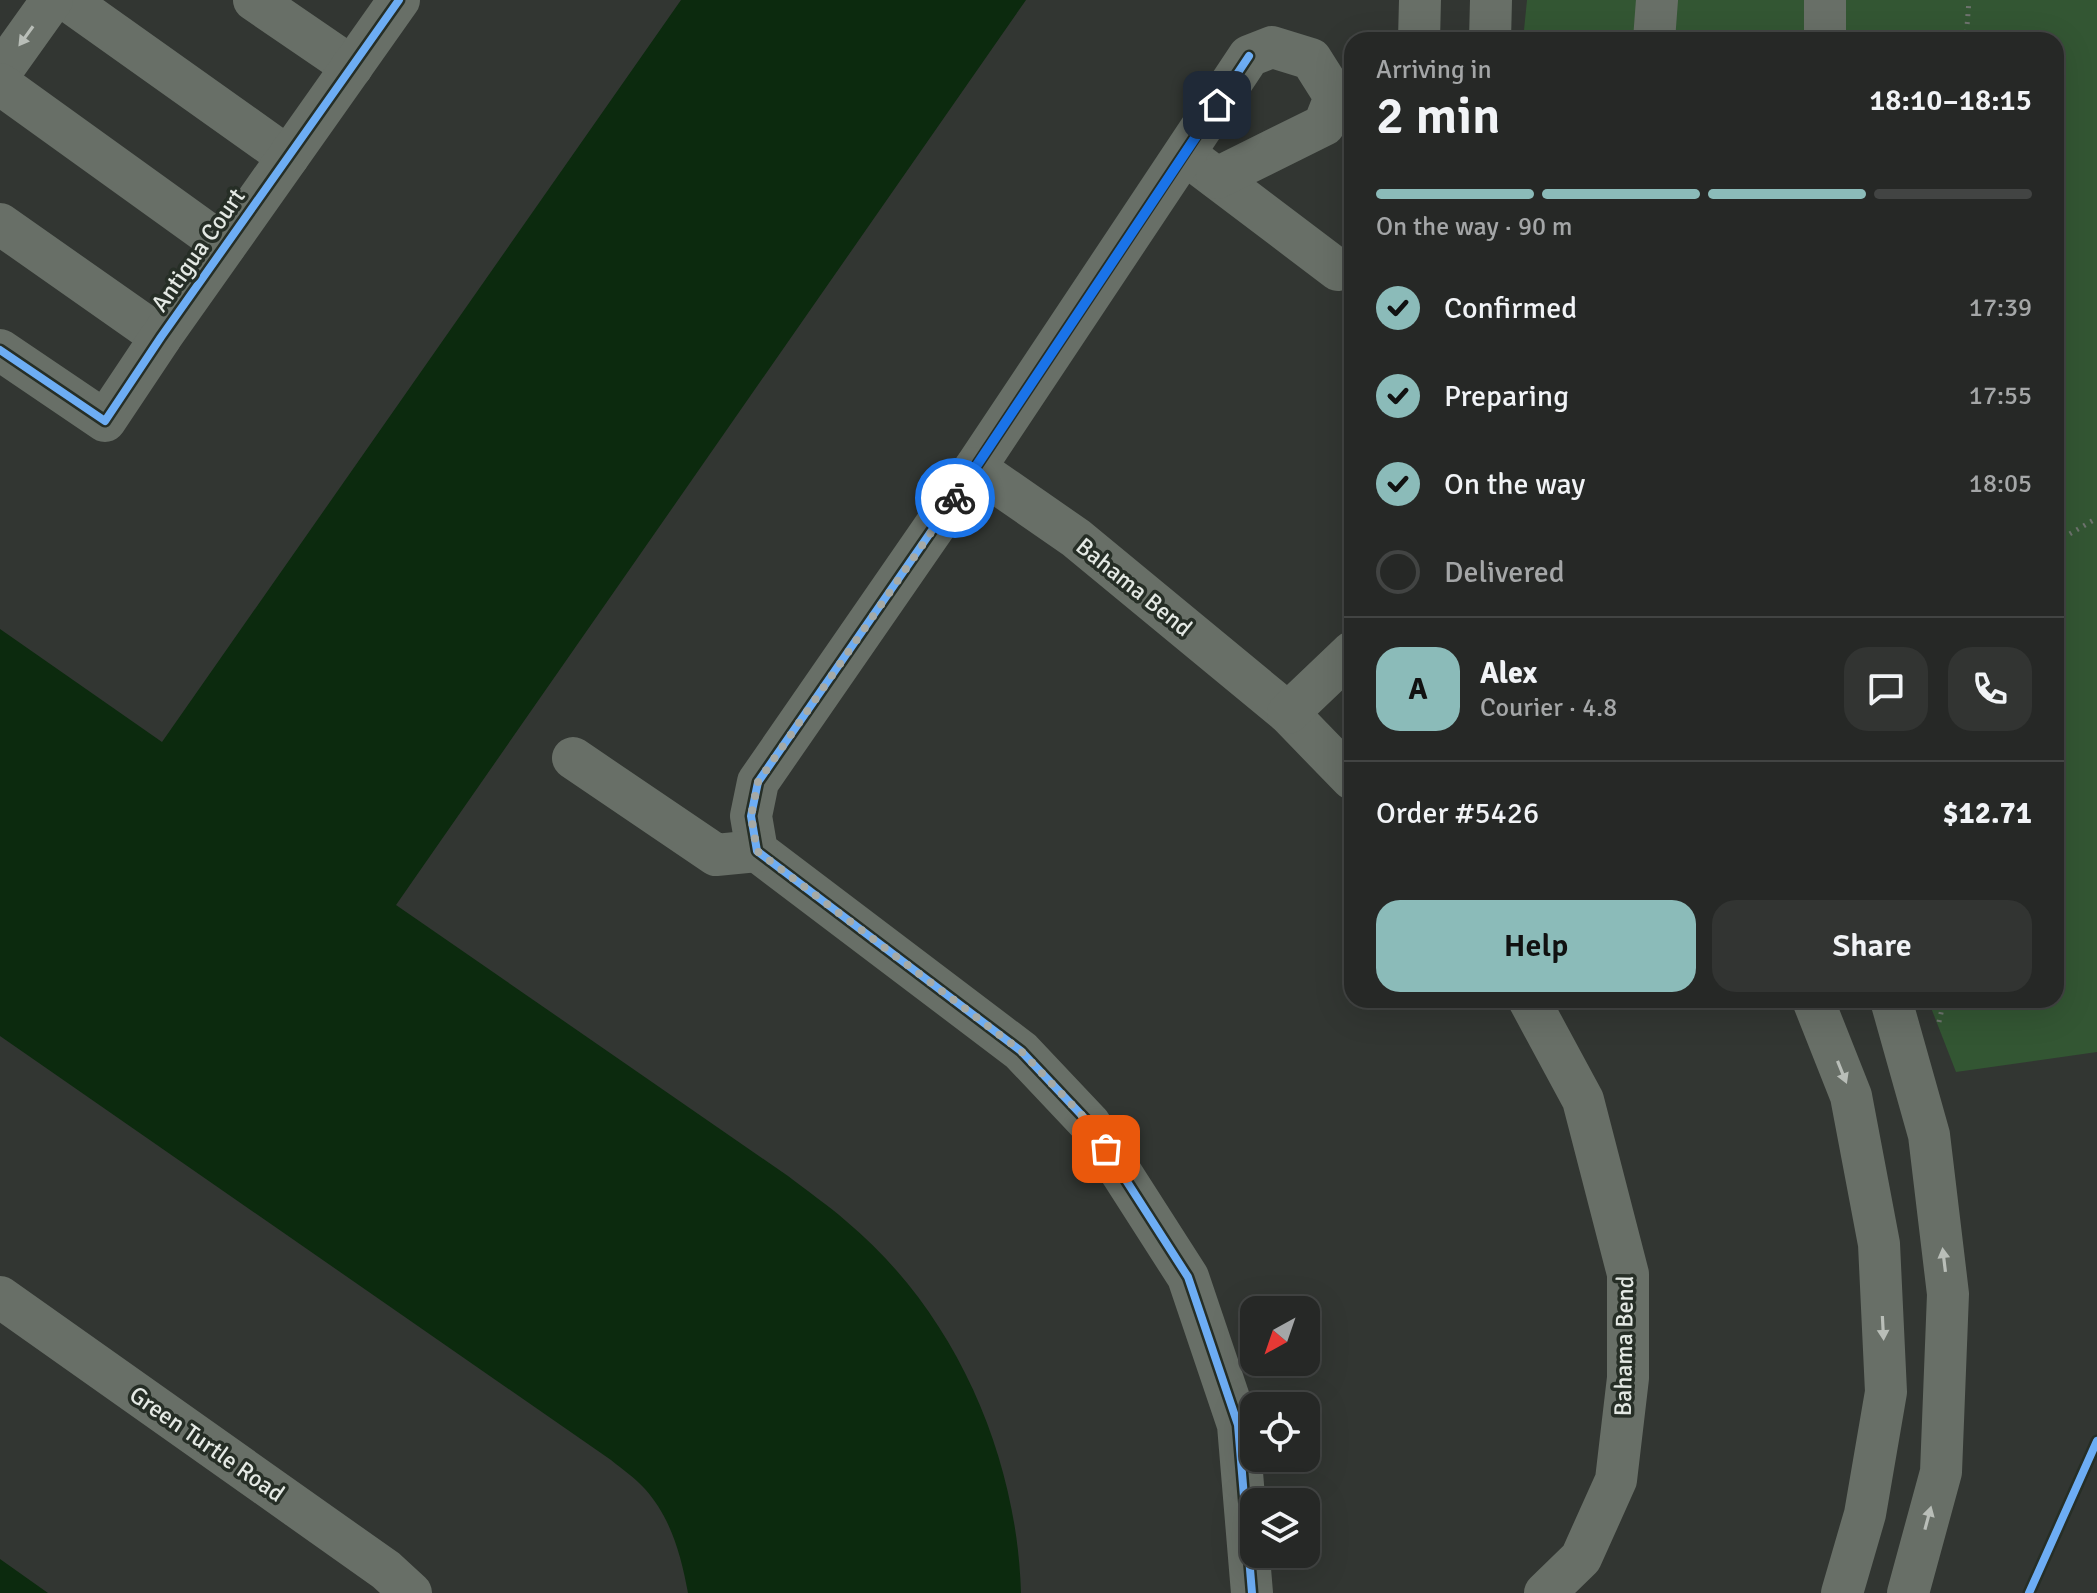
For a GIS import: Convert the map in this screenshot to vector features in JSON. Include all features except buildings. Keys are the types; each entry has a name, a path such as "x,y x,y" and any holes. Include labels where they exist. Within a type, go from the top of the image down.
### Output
{"street":[{"path":"0,73 52,0"},
{"path":"67,0 288,157"},
{"path":"254,0 352,67"},
{"name":"Antigua Court","path":"0,350 105,421 399,0"},
{"path":"1419,32 1420,0"},
{"path":"1490,32 1491,0"},
{"path":"1655,32 1657,0"},
{"path":"1825,0 1825,32"},
{"path":"757,851 751,816 758,782 975,468 1249,56 1272,47 1311,59 1335,97 1324,125 1217,178"},
{"path":"0,84 225,246"},
{"path":"1184,153 1338,270"},
{"path":"0,224 161,337"},
{"name":"Bahama Bend","path":"975,468 1076,538 1288,713 1344,771"},
{"path":"1288,713 1344,660"},
{"path":"573,758 716,855 757,851 1021,1051 1090,1124 1188,1277 1238,1425 1252,1593"},
{"name":"Bahama Bend","path":"1533,1008 1583,1100 1628,1274 1628,1378 1616,1480 1581,1558 1545,1593"},
{"path":"1816,1008 1851,1096 1879,1244 1886,1392 1865,1514 1842,1593"},
{"path":"1893,1008 1929,1135 1948,1294 1941,1472 1908,1593"},
{"name":"Green Turtle Road","path":"0,1297 386,1570 411,1593"}],"path":[{"path":"1967,32 1969,0"},
{"path":"2064,537 2097,518"}],"shaded area":[{"path":"681,0 1026,0 396,905 788,1176 839,1215 884,1257 918,1297 948,1341 972,1388 1007,1488 1017,1541 1021,1593 688,1593 678,1551 662,1512 641,1485 611,1460 0,1036 0,629 162,742"},
{"path":"1527,0 2097,0 2097,1052 1956,1072 1931,1008 2064,1008 2064,32 1524,32"},
{"path":"0,1559 48,1593 0,1593"}],"cycle path":[{"path":"0,350 105,421 399,0"},
{"path":"1249,56 975,468 758,782 751,816 757,851 1021,1051 1090,1124 1188,1277 1238,1425 1252,1593"},
{"path":"2029,1593 2097,1441"}],"way so far":[{"path":"955,498 758,782 751,816 757,851 1021,1051 1090,1124 1106,1149"}],"route":[{"path":"955,498 1217,105"}]}
